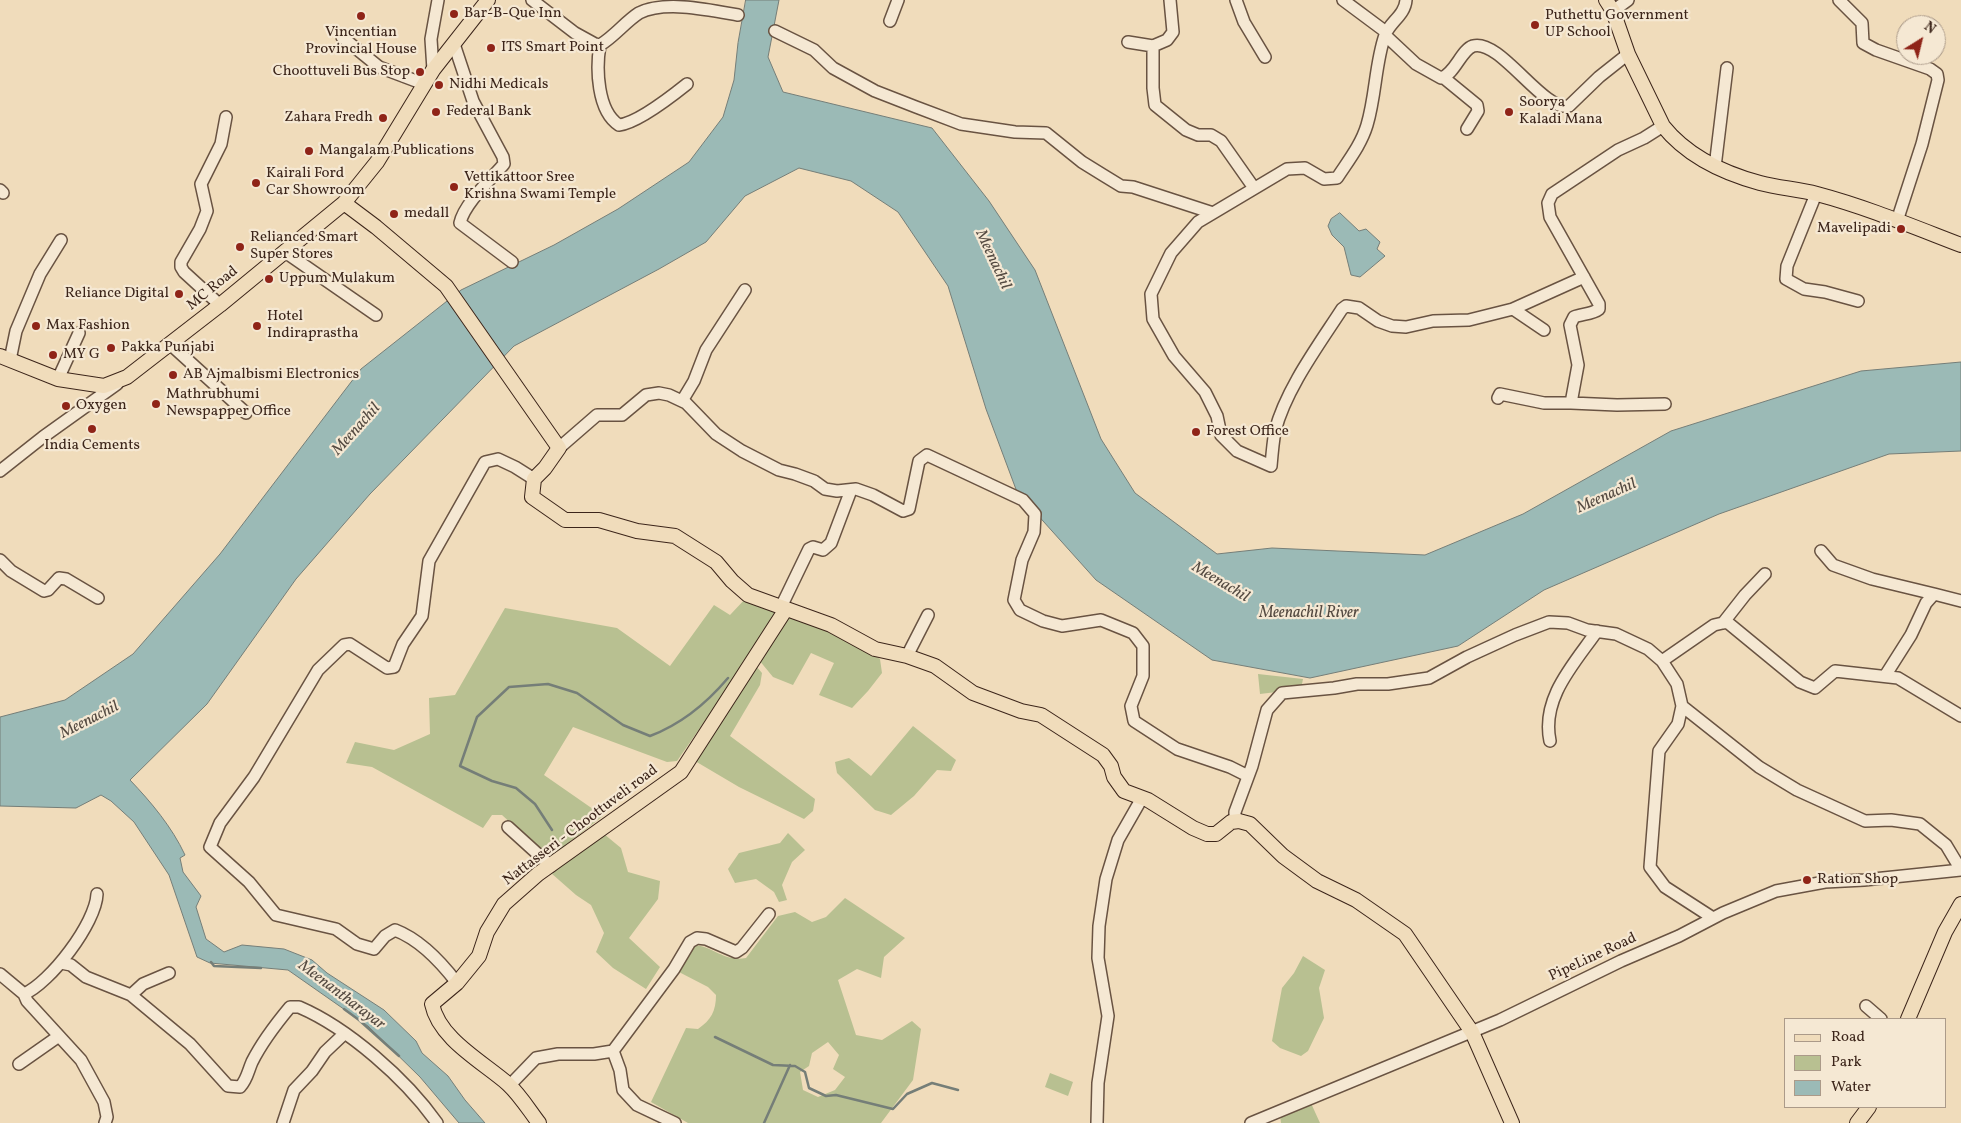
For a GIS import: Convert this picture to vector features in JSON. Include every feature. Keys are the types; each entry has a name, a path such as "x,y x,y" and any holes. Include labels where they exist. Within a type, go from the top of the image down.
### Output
{"main road":[{"name":"MC Road","path":"5,358 58,379 104,386 127,377 220,305 344,203 377,162 433,70 488,0"},
{"path":"1609,5 1628,54 1663,126 1702,160 1715,167 1761,183 1816,194 1961,245"},
{"path":"344,203 446,286 559,448 545,468 534,479 532,497 565,520 599,520 637,531 675,536 716,562 732,581 748,595 831,625 875,649 907,656 935,666 973,693 1020,711 1041,715 1103,755 1111,766 1114,777 1124,791 1142,798 1206,834 1216,834 1235,821 1250,824 1283,856 1317,881 1356,900 1405,934 1472,1032 1512,1123"},
{"name":"Nattasseri - Choottuveli road","path":"539,1123 510,1085 455,1042 434,1014 432,1004 457,983 479,956 487,932 504,904 550,866 681,772 784,608"},
{"path":"1908,1018 1945,932 1961,904"},
{"path":"1857,1123 1868,1108"}],"street":[{"path":"433,70 431,39 438,0"},
{"path":"890,20 898,0"},
{"path":"1128,42 1153,46 1167,40 1173,32 1170,0"},
{"path":"1236,0 1244,22 1265,57"},
{"path":"1344,0 1386,34 1416,64 1444,78 1477,106 1478,111 1467,129"},
{"path":"1406,0 1406,7 1386,34 1377,62 1374,94 1367,126 1357,148 1337,178 1324,179 1305,168 1286,169 1198,222 1171,253 1152,294 1153,319 1174,356 1205,392 1217,416 1221,435 1237,451 1271,466 1275,432 1290,393 1314,351 1342,309 1346,306 1359,308 1378,322 1392,326 1406,327 1433,321 1469,320 1513,309 1584,277"},
{"path":"1609,5 1628,0"},
{"path":"1839,0 1862,23 1863,43 1876,50 1930,69 1937,74 1938,80 1922,144 1897,221"},
{"path":"535,1 575,33 600,45 613,37 640,13 654,8 675,6 700,8 738,15"},
{"path":"774,32 814,50 833,68 876,91 961,124 1015,132 1046,133 1082,162 1121,186 1133,187 1213,213"},
{"path":"342,37 379,67 424,84"},
{"path":"454,44 473,101 504,164 469,205 461,217 460,223 512,262"},
{"path":"600,45 598,62 604,108 611,120 619,125 648,111 687,84"},
{"path":"1153,46 1155,105 1171,120 1186,130 1198,135 1211,135 1221,141 1254,188"},
{"path":"1444,78 1469,49 1474,46 1484,46 1496,53 1542,94 1565,107 1569,106 1599,77 1628,54"},
{"path":"1715,167 1727,68"},
{"path":"220,305 184,272 181,262 200,229 207,211 201,184 221,144 226,117"},
{"path":"1572,403 1578,364 1570,325 1574,317 1582,313 1596,312 1599,309 1599,304 1550,217 1548,203 1552,194 1572,180 1618,150 1644,138 1663,126"},
{"path":"1816,194 1787,266 1786,279 1804,289 1825,292 1858,301"},
{"path":"5,358 40,274 61,240"},
{"path":"284,252 376,315"},
{"path":"682,401 694,381 706,350 745,290"},
{"path":"1513,309 1544,330"},
{"path":"58,379 79,333"},
{"path":"170,344 246,413"},
{"path":"0,471 43,437 127,377"},
{"path":"559,448 596,414 622,415 646,395 658,393 669,395 682,401 699,415 716,434 742,451 779,470 795,474 825,489 838,491 856,489 873,495 903,511 909,509 918,461 927,455 1023,500 1035,514 1034,532 1022,560 1014,600 1020,610 1043,621 1062,626 1101,620 1134,633 1143,646 1143,676 1131,706 1134,721 1177,749 1230,767 1248,776"},
{"path":"1498,398 1500,394 1507,394 1544,403 1665,404"},
{"path":"457,983 430,953 409,935 396,930 385,936 374,949 357,944 336,929 276,915 249,882 210,847 220,823 254,777 318,670 344,645 350,644 387,668 394,667 403,644 422,616 429,561 486,462 498,459 534,479"},
{"path":"784,608 809,549 813,547 823,550 831,542 851,490"},
{"path":"1821,550 1833,565 1872,578 1961,601"},
{"path":"0,560 12,571 44,591 48,590 59,578 66,579 98,598"},
{"path":"1723,623 1745,595 1766,574"},
{"path":"1885,676 1911,635 1926,603 1934,594"},
{"path":"907,656 928,615"},
{"path":"1235,821 1235,812 1248,776 1267,710 1282,693 1357,684 1388,684 1429,678 1483,650 1549,622 1568,623 1616,634 1648,649 1662,661 1677,684 1682,706 1678,724 1659,751 1650,867 1665,887 1713,918"},
{"path":"1662,661 1686,646 1714,624 1727,622 1800,682 1814,688 1835,671 1898,678 1961,716"},
{"path":"1550,740 1548,729 1552,700 1565,676 1597,631"},
{"path":"1682,706 1759,767 1797,790 1865,822 1891,820 1920,824 1946,845 1961,870"},
{"path":"1097,1123 1098,1083 1108,1016 1098,958 1099,926 1106,879 1118,840 1142,798"},
{"path":"508,827 550,866"},
{"name":"PipeLine Road","path":"1251,1123 1472,1032 1621,961 1679,936 1713,918 1776,891 1825,882 1961,870"},
{"path":"24,994 52,973 61,963 86,926 97,903 97,894"},
{"path":"510,1085 536,1058 558,1054 594,1054 613,1051 674,969 690,942 697,938 706,939 736,952 742,948 769,914"},
{"path":"61,963 72,965 86,977 131,995 190,1044 228,1086 240,1087 244,1083 252,1062 268,1034 290,1008 299,1007 357,1040 414,1094 436,1123"},
{"path":"131,995 142,984 169,973"},
{"path":"0,974 24,994 27,1001 81,1060 104,1102 107,1117 105,1123"},
{"path":"1866,1006 1880,1018"},
{"path":"283,1123 294,1090 312,1071 325,1052 344,1034"},
{"path":"19,1064 59,1036"},
{"path":"613,1051 620,1070 623,1090 638,1105 675,1123"}],"green space":[{"path":"746,598 780,613 677,761 667,762 573,727 544,775 603,816 549,858 502,815 492,815 483,828 372,767 346,763 355,742 394,750 430,734 429,698 455,695 505,608 617,628 670,666 714,605 730,615"},
{"path":"790,615 845,637 880,659 882,673 852,708 819,695 834,663 811,653 793,685 773,677 759,660"},
{"path":"756,666 762,673 760,685 730,736 815,799 813,811 804,819 739,787 695,761"},
{"path":"1258,674 1303,679 1301,689 1260,694"},
{"path":"913,726 956,760 951,771 937,770 914,796 891,815 875,810 837,773 835,762 849,758 871,776"},
{"path":"788,833 805,850 792,862 782,885 787,900 779,902 774,892 756,879 735,883 728,869 739,853 780,843"},
{"path":"604,834 621,848 628,872 660,881 658,899 629,938 660,967 646,989 613,968 596,952 604,933 591,905 576,895 551,873"},
{"path":"845,898 905,938 884,957 881,978 857,969 838,980 856,1035 882,1040 912,1021 921,1029 913,1080 881,1123 688,1123 651,1102 686,1028 698,1029 703,1026 712,1015 715,1006 716,995 708,987 677,971 693,945 707,948 731,958 746,958 778,916 795,912 812,922 826,917","holes":["828,1042 839,1055 833,1069 845,1077 835,1090 818,1097 803,1090 800,1072 809,1066 812,1053"]},
{"path":"1303,956 1325,970 1319,988 1324,1018 1308,1051 1301,1056 1280,1048 1272,1041 1282,988 1294,973"},
{"path":"1050,1073 1073,1082 1068,1096 1045,1087"},
{"path":"1310,1101 1320,1123 1281,1123 1280,1115"}],"water":[{"name":"Meenachil River","path":"746,0 779,0 768,57 783,92 932,128 989,201 1035,270 1101,439 1135,493 1217,554 1272,548 1425,555 1523,514 1671,431 1861,371 1961,362 1961,451 1889,454 1719,514 1544,590 1458,646 1310,678 1212,660 1096,580 1017,492 986,409 948,286 898,212 851,181 799,168 745,196 706,242 514,346 370,494 296,579 207,704 130,780 160,815 185,855 180,858 183,872 201,896 196,907 206,939 224,952 242,945 284,949 312,960 327,973 384,1010 416,1041 422,1053 448,1076 485,1123 459,1123 420,1077 368,1026 288,970 210,963 197,957 169,875 134,822 111,801 101,795 76,808 0,806 0,717 65,700 133,654 220,554 361,369 461,290 554,245 618,209 689,162 723,117 734,80 738,43"},
{"path":"1340,213 1359,231 1366,229 1380,242 1377,249 1385,256 1360,277 1351,275 1344,247 1332,235 1328,226 1331,219"}],"waterway":[{"path":"552,830 535,804 516,788 492,781 460,766 477,717 509,687 548,684 577,693 623,725 650,736 673,726 693,712 728,678"},
{"name":"Meenantharayar","path":"211,962 214,966 261,968"},
{"name":"Meenantharayar","path":"344,1009 399,1056"},
{"path":"715,1037 773,1065 795,1066 805,1072 809,1088 826,1096 836,1095 893,1109 907,1094 932,1083 958,1090"},
{"path":"764,1123 790,1065"}],"place":[{"name":"Bar-B-Que Inn","path":"454,14"},
{"name":"Vincentian Provincial House","path":"361,16"},
{"name":"Puthettu Government UP School","path":"1535,25"},
{"name":"ITS Smart Point","path":"491,48"},
{"name":"Choottuveli Bus Stop","path":"420,72"},
{"name":"Nidhi Medicals","path":"439,85"},
{"name":"Federal Bank","path":"436,112"},
{"name":"Soorya Kaladi Mana","path":"1509,112"},
{"name":"Zahara Fredh","path":"383,118"},
{"name":"Mangalam Publications","path":"309,151"},
{"name":"Kairali Ford Car Showroom","path":"256,183"},
{"name":"Vettikattoor Sree Krishna Swami Temple","path":"454,187"},
{"name":"medall","path":"394,214"},
{"name":"Mavelipadi","path":"1901,229"},
{"name":"Relianced Smart Super Stores","path":"240,247"},
{"name":"Uppum Mulakum","path":"269,279"},
{"name":"Reliance Digital","path":"179,294"},
{"name":"Max Fashion","path":"36,326"},
{"name":"Hotel Indiraprastha","path":"257,326"},
{"name":"Pakka Punjabi","path":"111,348"},
{"name":"MY G","path":"53,355"},
{"name":"AB Ajmalbismi Electronics","path":"173,375"},
{"name":"Mathrubhumi Newspapper Office","path":"156,404"},
{"name":"Oxygen","path":"66,406"},
{"name":"India Cements","path":"92,429"},
{"name":"Forest Office","path":"1196,432"},
{"name":"Ration Shop","path":"1807,880"}],"water label":[{"name":"Meenachil","path":"992,260"},
{"name":"Meenachil","path":"357,430"},
{"name":"Meenachil","path":"1607,497"},
{"name":"Meenachil","path":"1220,583"},
{"name":"Meenachil","path":"90,721"}]}
